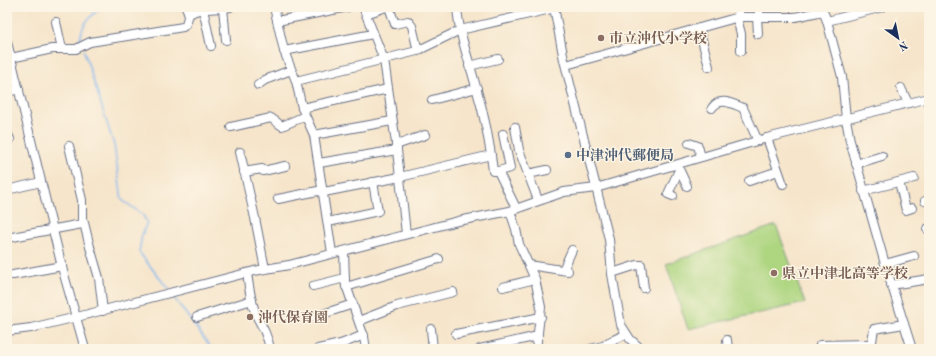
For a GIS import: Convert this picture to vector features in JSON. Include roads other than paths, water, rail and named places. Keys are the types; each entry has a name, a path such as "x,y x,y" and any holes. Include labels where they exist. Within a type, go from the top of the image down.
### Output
{"street":[{"path":"9,56 52,50 76,50 90,42 183,27 186,24 187,11 227,7 226,40"},
{"path":"274,7 284,51 296,80 302,108 314,135 320,163 332,253"},
{"path":"277,21 348,7"},
{"path":"406,234 397,147 384,60 365,10 387,7 395,24 408,21 412,26 418,51"},
{"path":"457,7 460,30 476,88 491,155 493,171 510,168 503,134"},
{"path":"737,7 741,34 741,51"},
{"path":"758,7 758,34"},
{"path":"827,21 862,10 883,7"},
{"path":"296,80 418,51 460,30 554,8 565,62 609,239 612,273 621,325 630,339 641,349"},
{"path":"203,9 211,46"},
{"path":"565,62 738,18 795,17 823,11 842,77 846,119 850,141 863,191 912,349"},
{"path":"56,22 62,50"},
{"path":"699,28 709,67"},
{"path":"284,51 373,34"},
{"path":"7,42 9,56 19,89 62,266 85,349"},
{"path":"469,66 498,59"},
{"path":"258,85 265,80 291,70"},
{"path":"432,100 476,88"},
{"path":"901,88 908,103"},
{"path":"7,92 19,89"},
{"path":"302,108 388,89"},
{"path":"7,331 31,328 247,273 289,265 458,221 513,210 564,192 596,188 678,167 701,157 766,138 929,98"},
{"path":"712,108 714,104 725,101 743,108 758,141"},
{"path":"231,127 271,118 282,126 305,116"},
{"path":"314,135 392,121"},
{"path":"514,127 519,150 538,200"},
{"path":"320,163 397,147 425,135"},
{"path":"766,138 783,184"},
{"path":"689,143 698,146 701,157"},
{"path":"69,146 82,200 82,224 84,223 100,278 103,310"},
{"path":"240,152 265,269"},
{"path":"278,199 400,177 491,155"},
{"path":"856,164 882,156"},
{"path":"244,172 262,169 263,171 285,166"},
{"path":"678,167 687,186"},
{"path":"673,196 668,194 678,167"},
{"path":"528,174 547,170"},
{"path":"498,171 513,210 519,244 534,279 541,307 536,349"},
{"path":"749,181 778,171"},
{"path":"863,191 914,178"},
{"path":"7,190 41,182"},
{"path":"328,222 378,211 373,182"},
{"path":"899,182 906,210 912,208"},
{"path":"7,238 82,224"},
{"path":"529,265 566,270 572,250"},
{"path":"344,251 345,282 364,335 366,349"},
{"path":"885,264 914,256"},
{"path":"313,286 345,282 439,259"},
{"path":"612,273 641,265 644,288"},
{"path":"13,275 62,266"},
{"path":"247,273 252,300 257,316 268,339 270,349"},
{"path":"504,287 534,279"},
{"path":"891,285 929,279"},
{"path":"358,321 397,306 453,292"},
{"path":"197,317 252,300"},
{"path":"314,316 353,304"},
{"path":"456,334 541,317"},
{"path":"820,345 871,346 874,329 904,324"},
{"path":"433,332 433,349"},
{"path":"598,347 626,334"},
{"path":"318,349 341,347 364,335"},
{"path":"480,349 508,346 538,336"},
{"path":"727,340 728,349"}],"waterway":[{"path":"80,40 84,25 101,7"},
{"path":"84,51 114,145 122,200 142,214 147,222 142,235 139,252 169,290"},
{"path":"172,295 212,349"}],"place":[{"name":"市立沖代小学校","path":"601,38"},
{"name":"中津沖代郵便局","path":"568,155"},
{"name":"県立中津北高等学校","path":"774,273"},
{"name":"沖代保育園","path":"250,317"}]}
